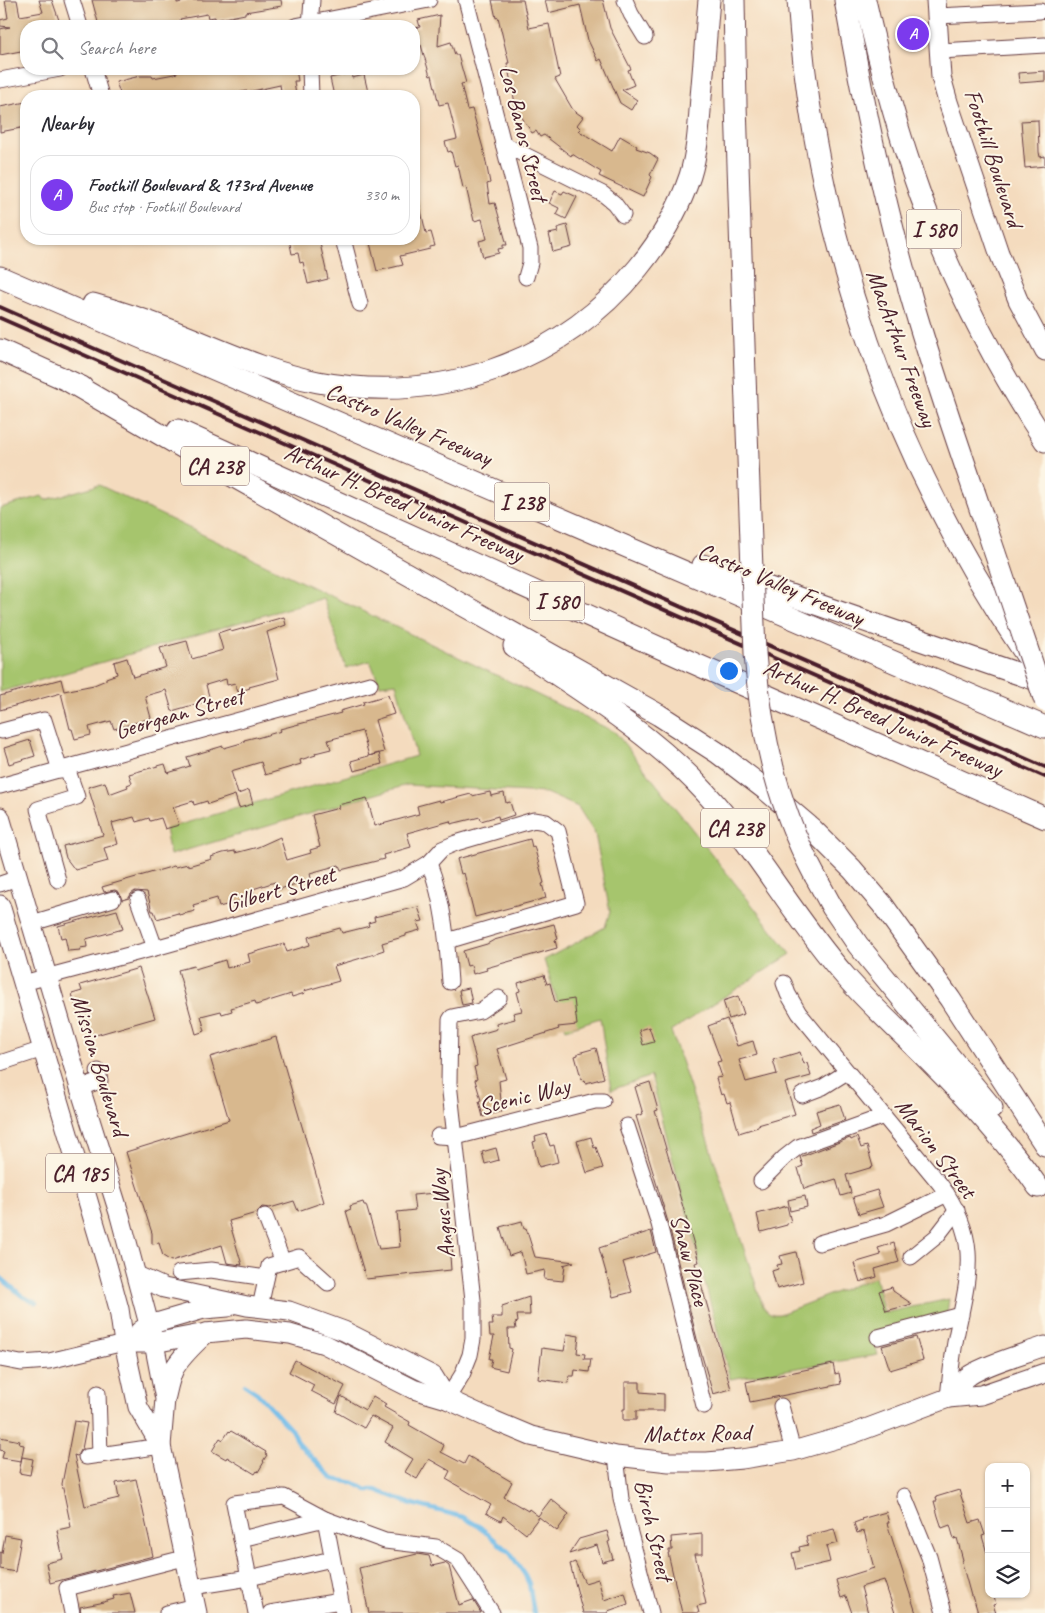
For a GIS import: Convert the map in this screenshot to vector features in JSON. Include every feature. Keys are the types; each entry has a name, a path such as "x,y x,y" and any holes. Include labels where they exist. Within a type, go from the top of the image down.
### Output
{"highway":[{"path":"0,276 136,317 286,374 329,384 372,389 417,387 467,378 502,367 555,341 592,315 633,274 668,226 686,186 695,158 709,0"},
{"path":"734,0 736,134 755,653 766,742 780,792 798,841 815,876 848,933 999,1118 1016,1142 1042,1194"},
{"name":"MacArthur Freeway","path":"798,0 808,98 830,213 854,301 885,387 925,481 960,547 1001,616 1045,682"},
{"path":"845,0 874,150 901,259 933,367 1045,701"},
{"name":"I 580","path":"865,0 894,112 911,169 932,225 982,333 1011,386 1045,441"},
{"name":"Castro Valley Freeway","path":"0,276 1045,727"},
{"path":"0,350 70,382"},
{"name":"CA 238","path":"70,382 213,465 361,546 616,716 674,760 733,825 836,966 982,1116 1018,1158 1042,1194"},
{"name":"Arthur H. Breed Junior Freeway","path":"70,382 691,662 1045,818"},
{"path":"539,510 1045,682"},
{"path":"361,546 659,715 730,762 811,828 852,869 893,918 950,999 1045,1145"},
{"path":"886,980 914,999 1000,1100 1045,1163"}],"main road":[{"name":"Foothill Boulevard","path":"936,8 942,77 948,102 999,254 1018,300 1045,352"},
{"name":"Mission Boulevard","path":"0,817 120,1216 151,1334 165,1399 161,1446 184,1558 197,1609"},
{"name":"Mission Boulevard","path":"0,905 107,1265 119,1309 124,1343 138,1407 161,1446"},
{"name":"Mattox Road","path":"136,1276 164,1288 253,1306 289,1311 344,1331 433,1376 447,1399"},
{"name":"Mattox Road","path":"124,1343 151,1334 204,1309 253,1306"},
{"name":"Mattox Road","path":"151,1334 206,1333 246,1329 290,1334 324,1344 413,1389 447,1399 531,1436 616,1456 669,1462 742,1460 793,1451 852,1434 948,1398"},
{"path":"165,1399 173,1370 187,1351 206,1333"},
{"path":"948,1398 962,1382 983,1368 1045,1346"},
{"path":"948,1398 980,1395 1045,1373"}],"street":[{"path":"72,0 78,20"},
{"path":"306,20 312,0"},
{"path":"330,20 429,0"},
{"name":"Los Banos Street","path":"466,0 530,248 530,263 526,278"},
{"path":"625,0 631,14 646,37"},
{"path":"936,8 1040,11"},
{"path":"940,51 1045,45"},
{"path":"0,80 27,75"},
{"path":"95,75 99,90"},
{"path":"310,75 311,90"},
{"path":"503,144 603,194 623,215"},
{"path":"345,245 360,304"},
{"name":"Georgean Street","path":"0,786 370,684"},
{"path":"2,731 44,720 77,797 38,809 58,880"},
{"name":"Gilbert Street","path":"23,983 404,878 429,863 442,849 456,843 534,820 546,822 558,831 576,903 447,941"},
{"path":"429,863 436,881 444,916 450,982"},
{"path":"0,884 18,878"},
{"path":"32,923 113,899"},
{"path":"138,900 155,948"},
{"name":"Marion Street","path":"784,983 798,1013 948,1194 957,1210 966,1237 969,1257 968,1281 954,1349 948,1398"},
{"name":"Angus Way","path":"447,1399 462,1375 470,1355 473,1339 473,1292 449,1083 451,1018 480,1011 499,998"},
{"path":"0,1063 43,1049"},
{"path":"80,1088 100,1081 98,1071"},
{"path":"802,1095 823,1087 847,1072"},
{"name":"Scenic Way","path":"438,1136 456,1137 595,1101 603,1101"},
{"path":"761,1181 798,1147 884,1116"},
{"name":"Shaw Place","path":"627,1126 659,1224 704,1406"},
{"path":"819,1243 886,1224 948,1194"},
{"path":"910,1257 936,1236 957,1210"},
{"path":"265,1216 283,1262"},
{"path":"253,1306 266,1278 268,1266 299,1257 328,1283"},
{"path":"179,1273 211,1270 266,1278"},
{"path":"878,1337 961,1315"},
{"path":"0,1359 20,1363 49,1361 124,1343"},
{"path":"98,1393 93,1456 161,1446"},
{"path":"781,1406 793,1451"},
{"name":"Birch Street","path":"616,1456 620,1499 651,1613"},
{"path":"904,1496 929,1557 944,1613"},
{"path":"256,1613 234,1503 284,1497 324,1519 385,1541 436,1547 458,1560 492,1613"},
{"path":"241,1539 324,1519"},
{"path":"270,1613 341,1607 324,1519"},
{"path":"72,1613 67,1588 184,1558"},
{"path":"192,1587 249,1578 332,1559"},
{"path":"168,1613 197,1609"}],"green space":[{"path":"99,485 615,732 791,954 671,1031 763,1306 770,1313 780,1314 875,1277 884,1313 949,1299 947,1313 872,1334 878,1355 730,1379 651,1076 611,1090 600,1018 566,1029 544,960 605,927 610,912 595,834 578,807 546,793 407,785 170,855 165,829 416,756 396,683 380,685 370,661 346,668 323,598 0,692 0,508 42,496 45,500"}],"building":[{"path":"5,0 17,0 20,16 43,12 39,0 52,0 59,20 20,20 20,51 0,55 0,29 10,27 0,26 0,20 8,18"},
{"path":"92,0 177,0 177,3 191,0 281,0 282,6 245,12 245,14 215,20 215,17 208,18 207,14 180,20 97,20"},
{"path":"492,0 523,0 529,28 549,24 560,77 555,79 573,110 583,117 577,125 581,129 579,131 612,151 620,136 637,146 636,148 650,153 658,159 650,175 652,177 643,197 599,176 601,172 572,154 571,156 544,135 540,137 536,131 532,133 516,108 507,63 509,63"},
{"path":"545,0 603,0 610,28 631,69 628,70 634,85 622,90 637,100 631,110 620,103 601,59 598,61 588,40 580,5 548,13"},
{"path":"440,15 438,46 451,42 455,55 458,55 466,83 461,84 467,110 472,109 484,152 490,183 487,184 490,204 495,203 507,245 503,245 503,248 498,249 499,253 483,257 479,241 487,239 482,219 474,221 466,187 463,188 458,165 455,166 451,151 448,152 445,142 457,139 448,103 439,105 432,75 430,76 420,45 420,20 418,20"},
{"path":"1045,71 1045,81 1019,83 1018,73"},
{"path":"169,75 297,75 298,81 294,81 295,90 281,90 280,85 257,90 119,90 116,82 140,76 152,76 153,78"},
{"path":"351,75 352,78 364,75 368,90 333,90 330,78"},
{"path":"20,103 20,128 0,132 0,107"},
{"path":"1038,120 1039,152 1040,157 1045,156 1045,166 1025,168 1021,121"},
{"path":"555,191 562,194 564,191 577,197 566,219 556,214 559,208 549,203"},
{"path":"420,207 426,233 431,232 435,246 430,247 430,249 400,256 403,265 377,271 370,245 420,245"},
{"path":"567,225 572,247 553,252 549,234 558,232 557,228"},
{"path":"290,245 320,245 328,279 308,284 303,262 300,263 298,253 292,254"},
{"path":"284,617 286,625 267,632 279,679 238,692 235,683 227,685 226,679 206,685 210,700 172,711 166,690 145,696 151,718 114,729 111,721 89,727 91,735 75,739 72,729 70,729 61,693 0,710 0,696 61,679 64,691 94,685 117,674 114,662 127,658 133,677 166,667 160,648 187,641 192,659 223,650 218,633 230,629 231,632"},
{"path":"388,695 394,714 375,720 384,752 369,756 362,731 328,740 331,749 315,753 316,755 300,760 301,764 265,775 261,762 231,771 238,794 249,790 253,804 239,808 235,795 208,804 207,801 194,805 193,801 173,807 179,825 165,829 161,818 150,821 149,818 136,822 134,817 112,823 118,844 104,848 108,861 75,870 66,858 63,846 103,835 88,787 105,782 109,794 128,787 127,785 132,783 129,774 165,764 168,773 190,766 187,757 223,746 224,748 245,742 244,740 281,731 280,729 341,713 340,711 364,704 363,702"},
{"path":"30,740 35,756 9,764 4,748"},
{"path":"379,753 382,764 354,771 351,761"},
{"path":"490,792 491,796 504,793 506,803 510,802 514,815 499,820 498,816 481,821 480,817 451,824 450,821 407,833 411,847 383,855 384,859 341,870 339,865 310,873 311,879 277,890 275,882 253,889 255,897 219,907 217,898 193,905 195,911 179,915 178,913 157,919 154,911 152,911 147,892 135,891 129,898 122,900 119,892 115,890 104,892 102,887 174,866 188,864 188,866 212,859 211,857 223,853 235,851 235,853 258,847 280,837 287,860 311,853 310,850 320,847 312,815 339,808 338,805 367,798 375,826 419,814 417,806 439,800 440,802 471,794 472,796"},
{"path":"530,839 532,847 534,846 546,898 475,917 464,873 461,874 457,859"},
{"path":"418,907 423,921 417,922 420,930 382,943 384,950 375,954 334,966 339,981 304,991 305,993 292,997 291,994 256,1005 255,1001 231,1008 232,1011 222,1014 221,1011 201,1016 205,1031 196,1034 178,970 194,966 195,969 225,960 227,968 250,962 248,954 284,944 287,952 310,945 308,937 340,928 342,933 366,927 369,926 368,923 375,921 374,917"},
{"path":"117,910 123,929 86,939 87,947 80,948 81,950 68,951 65,937 61,938 58,926"},
{"path":"554,924 558,939 555,940 557,948 486,968 487,970 473,974 471,965 467,966 463,951 494,940"},
{"path":"139,968 155,1018 89,1037 80,1009 77,1010 72,994 82,991 80,985"},
{"path":"544,975 547,984 550,983 555,1002 574,999 577,1025 558,1027 559,1029 497,1049 506,1079 499,1081 502,1111 483,1117 479,1101 481,1100 475,1080 477,1079 474,1067 477,1066 470,1038 497,1029 496,1024 515,1019 513,1013 522,1011 517,992 520,991 518,983"},
{"path":"469,988 472,1003 462,1005 459,990"},
{"path":"738,996 744,1014 729,1019 723,1001"},
{"path":"727,1019 737,1046 753,1041 757,1055 739,1060 746,1082 777,1074 773,1060 800,1052 804,1064 807,1063 811,1076 785,1083 795,1114 739,1133 730,1102 727,1103 724,1094 721,1095 716,1078 722,1077 717,1062 721,1061 708,1026"},
{"path":"649,1027 654,1042 643,1045 639,1030"},
{"path":"276,1037 324,1202 298,1211 294,1201 270,1208 262,1207 256,1213 229,1221 242,1265 227,1263 222,1245 171,1261 163,1256 159,1243 152,1244 152,1233 126,1152 229,1120 210,1057"},
{"path":"596,1048 604,1078 586,1083 585,1080 582,1081 575,1056 578,1053"},
{"path":"650,1082 658,1110 655,1111 699,1262 695,1263 731,1389 713,1394 697,1339 668,1222 636,1116 643,1114 635,1087"},
{"path":"840,1104 845,1120 811,1132 810,1128 820,1124 816,1111"},
{"path":"546,1134 550,1146 554,1145 558,1162 539,1167 533,1142 536,1141 535,1137"},
{"path":"591,1137 603,1168 587,1173 577,1141"},
{"path":"857,1137 861,1148 867,1146 873,1167 846,1175 851,1193 841,1196 836,1179 804,1189 798,1168 803,1166 800,1157"},
{"path":"496,1148 499,1160 485,1164 482,1152"},
{"path":"877,1190 883,1207 859,1214 853,1197"},
{"path":"446,1192 453,1256 450,1256 451,1270 366,1279 346,1211 351,1209 350,1206 363,1202 366,1205 379,1249 400,1247 397,1212 415,1210 413,1195"},
{"path":"805,1196 807,1207 790,1211 788,1200"},
{"path":"787,1206 791,1222 787,1223 787,1225 761,1232 757,1214"},
{"path":"522,1221 535,1257 574,1262 563,1265 565,1265 563,1281 544,1279 545,1270 526,1274 521,1252 509,1256 500,1227"},
{"path":"651,1231 656,1252 623,1262 632,1292 613,1297 599,1248"},
{"path":"894,1243 899,1262 875,1269 877,1277 860,1282 854,1263 881,1255 878,1248"},
{"path":"796,1252 803,1282 777,1289 772,1271 778,1269 777,1265 782,1264 780,1256"},
{"path":"892,1287 893,1291 912,1304 886,1311 879,1291"},
{"path":"529,1297 530,1315 517,1315 516,1329 508,1329 509,1348 512,1349 507,1371 490,1367 492,1359 489,1359 494,1336 490,1336 489,1325 493,1325 492,1317 502,1317 502,1306"},
{"path":"567,1334 579,1336 577,1353 585,1354 584,1359 591,1359 589,1372 575,1370 574,1376 569,1376 568,1383 538,1379 542,1348 564,1351"},
{"path":"916,1337 923,1360 890,1370 882,1346"},
{"path":"295,1360 345,1386 336,1404 311,1391 314,1385 289,1372"},
{"path":"833,1364 835,1374 839,1373 841,1384 750,1402 746,1382"},
{"path":"625,1382 640,1382 640,1392 664,1394 664,1411 636,1411 636,1420 623,1420"},
{"path":"341,1396 365,1410 373,1396 386,1404 384,1407 410,1422 409,1425 444,1445 441,1452 464,1464 468,1456 512,1482 504,1497 528,1511 529,1509 538,1516 551,1499 569,1514 557,1531 539,1517 526,1534 503,1516 501,1521 486,1513 491,1505 446,1479 450,1471 429,1459 417,1479 405,1472 413,1459 385,1442 393,1428 371,1416 364,1428 336,1412"},
{"path":"74,1421 87,1423 82,1449 77,1456 74,1455 85,1506 119,1498 116,1483 136,1479 153,1556 50,1583 46,1563 63,1559 57,1530 71,1527 62,1484"},
{"path":"229,1431 266,1452 265,1454 267,1455 264,1462 255,1474 227,1457 226,1459 212,1451 220,1438 223,1440"},
{"path":"0,1437 20,1441 19,1444 24,1445 21,1461 2,1458 4,1451 0,1450"},
{"path":"22,1457 33,1459 30,1475 19,1473"},
{"path":"959,1490 970,1523 980,1520 985,1535 982,1536 985,1546 985,1598 994,1598 996,1604 993,1605 996,1613 978,1613 973,1596 971,1596 957,1538 954,1539 950,1525 942,1528 934,1501 937,1501 936,1497"},
{"path":"886,1512 889,1523 887,1523 916,1613 895,1613 884,1580 861,1587 868,1613 852,1613 846,1596 841,1598 836,1580 874,1568 864,1531 857,1533 854,1523 861,1519"},
{"path":"834,1529 838,1543 826,1546 830,1562 796,1570 792,1553 800,1551 799,1547 808,1545 806,1536"},
{"path":"607,1531 613,1559 602,1562 597,1545 569,1554 579,1539"},
{"path":"702,1534 702,1554 695,1554 706,1604 697,1606 699,1613 682,1613 668,1553 669,1550 672,1550 671,1537"},
{"path":"5,1535 21,1538 15,1572 0,1569 0,1552 2,1553"},
{"path":"417,1554 429,1556 432,1566 445,1563 449,1566 459,1605 473,1600 481,1613 369,1613 359,1568"},
{"path":"575,1562 585,1583 598,1579 604,1600 625,1593 628,1604 608,1611 608,1613 583,1613 570,1564"},
{"path":"130,1593 135,1613 81,1613 80,1607 114,1599 113,1596"}],"waterway":[{"path":"0,1277 22,1296 36,1303"},
{"path":"245,1385 257,1393 294,1433 298,1443 333,1479 354,1483 367,1490 376,1490 409,1503 463,1517 480,1527 510,1553 525,1575 529,1584 534,1613"}],"railway":[{"path":"0,307 1045,767"},
{"path":"0,318 1045,777"}],"place":[{"name":"Foothill Boulevard & 173rd Avenue","path":"913,34"}]}
